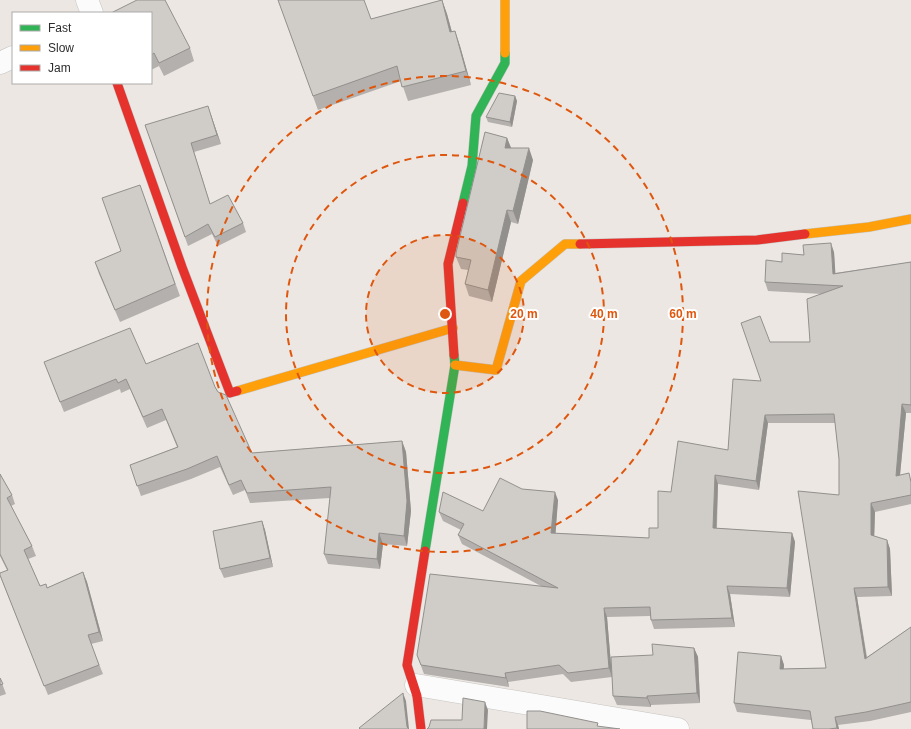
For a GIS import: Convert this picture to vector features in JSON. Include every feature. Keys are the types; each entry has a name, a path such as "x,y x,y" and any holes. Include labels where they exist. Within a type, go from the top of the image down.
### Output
{"street":[{"path":"87,0 92,12"},
{"path":"421,729 421,713 416,685 407,665 455,365 448,264 472,166 476,116 505,63 504,0"},
{"path":"0,63 12,57"},
{"path":"117,84 182,267 230,393 453,328"},
{"path":"455,365 496,370 521,281 565,244 757,240 869,227 911,220"},
{"path":"416,685 678,729"}],"building":[{"path":"137,0 165,0 190,48 159,63 154,53 152,54 152,12 113,12"},
{"path":"278,0 364,0 371,19 442,0 450,32 455,31 466,71 402,87 397,66 313,96"},
{"path":"499,93 515,96 510,122 486,117"},
{"path":"208,106 217,135 191,143 210,204 228,195 243,223 215,237 208,224 185,237 145,125"},
{"path":"485,132 507,138 505,148 529,148 513,211 507,210 488,290 465,284 471,260 456,257"},
{"path":"140,185 175,284 115,310 95,262 121,251 102,198"},
{"path":"831,243 833,274 911,262 911,405 902,404 896,476 909,473 911,495 871,503 871,535 887,540 888,587 854,588 865,659 911,627 911,702 835,717 837,728 829,729 813,729 810,711 734,703 738,652 781,656 780,669 826,668 798,491 839,495 839,459 834,414 765,415 756,481 715,475 713,528 792,533 787,588 727,586 732,618 651,620 650,607 604,608 609,668 568,673 559,665 505,673 506,678 421,665 417,655 430,574 558,588 458,535 464,524 439,512 443,492 483,511 500,478 522,489 555,492 551,533 649,538 649,528 658,528 658,491 671,492 678,441 728,450 733,379 761,381 741,323 760,316 770,342 810,342 807,299 843,286 765,282 766,260 782,262 782,253 804,255 803,245"},
{"path":"130,328 146,364 198,343 215,387 218,392 226,395 252,453 402,441 407,501 404,536 379,533 377,559 324,554 331,487 247,493 241,480 229,485 217,456 187,469 137,486 130,465 178,447 162,409 143,417 126,379 118,383 116,379 60,402 44,362"},
{"path":"0,474 12,495 7,498 32,546 24,550 40,586 46,584 47,588 83,572 99,632 88,635 99,665 44,686 0,575 0,573 8,570 0,554"},
{"path":"262,521 270,558 220,569 213,531"},
{"path":"652,644 694,648 697,693 647,696 647,698 613,696 611,657 653,655"},
{"path":"0,678 3,684 0,685"},
{"path":"403,693 407,727 409,729 359,728"},
{"path":"463,698 485,702 484,729 427,729 431,720 462,720"},
{"path":"527,711 540,711 598,723 597,726 620,729 527,729"}],"traffic: fast":[{"path":"463,203 472,166 476,116 505,63 505,53"},
{"path":"425,551 455,365 454,355"}],"traffic: slow":[{"path":"505,0 505,53"},
{"path":"805,234 869,227 911,219"},
{"path":"455,365 496,370 521,281 565,244 580,244"},
{"path":"237,391 453,328"}],"traffic: jam":[{"path":"117,84 182,267 230,393 237,391"},
{"path":"454,355 448,264 463,203"},
{"path":"580,244 757,240 805,234"},
{"path":"421,729 417,696 407,665 425,551"}]}
